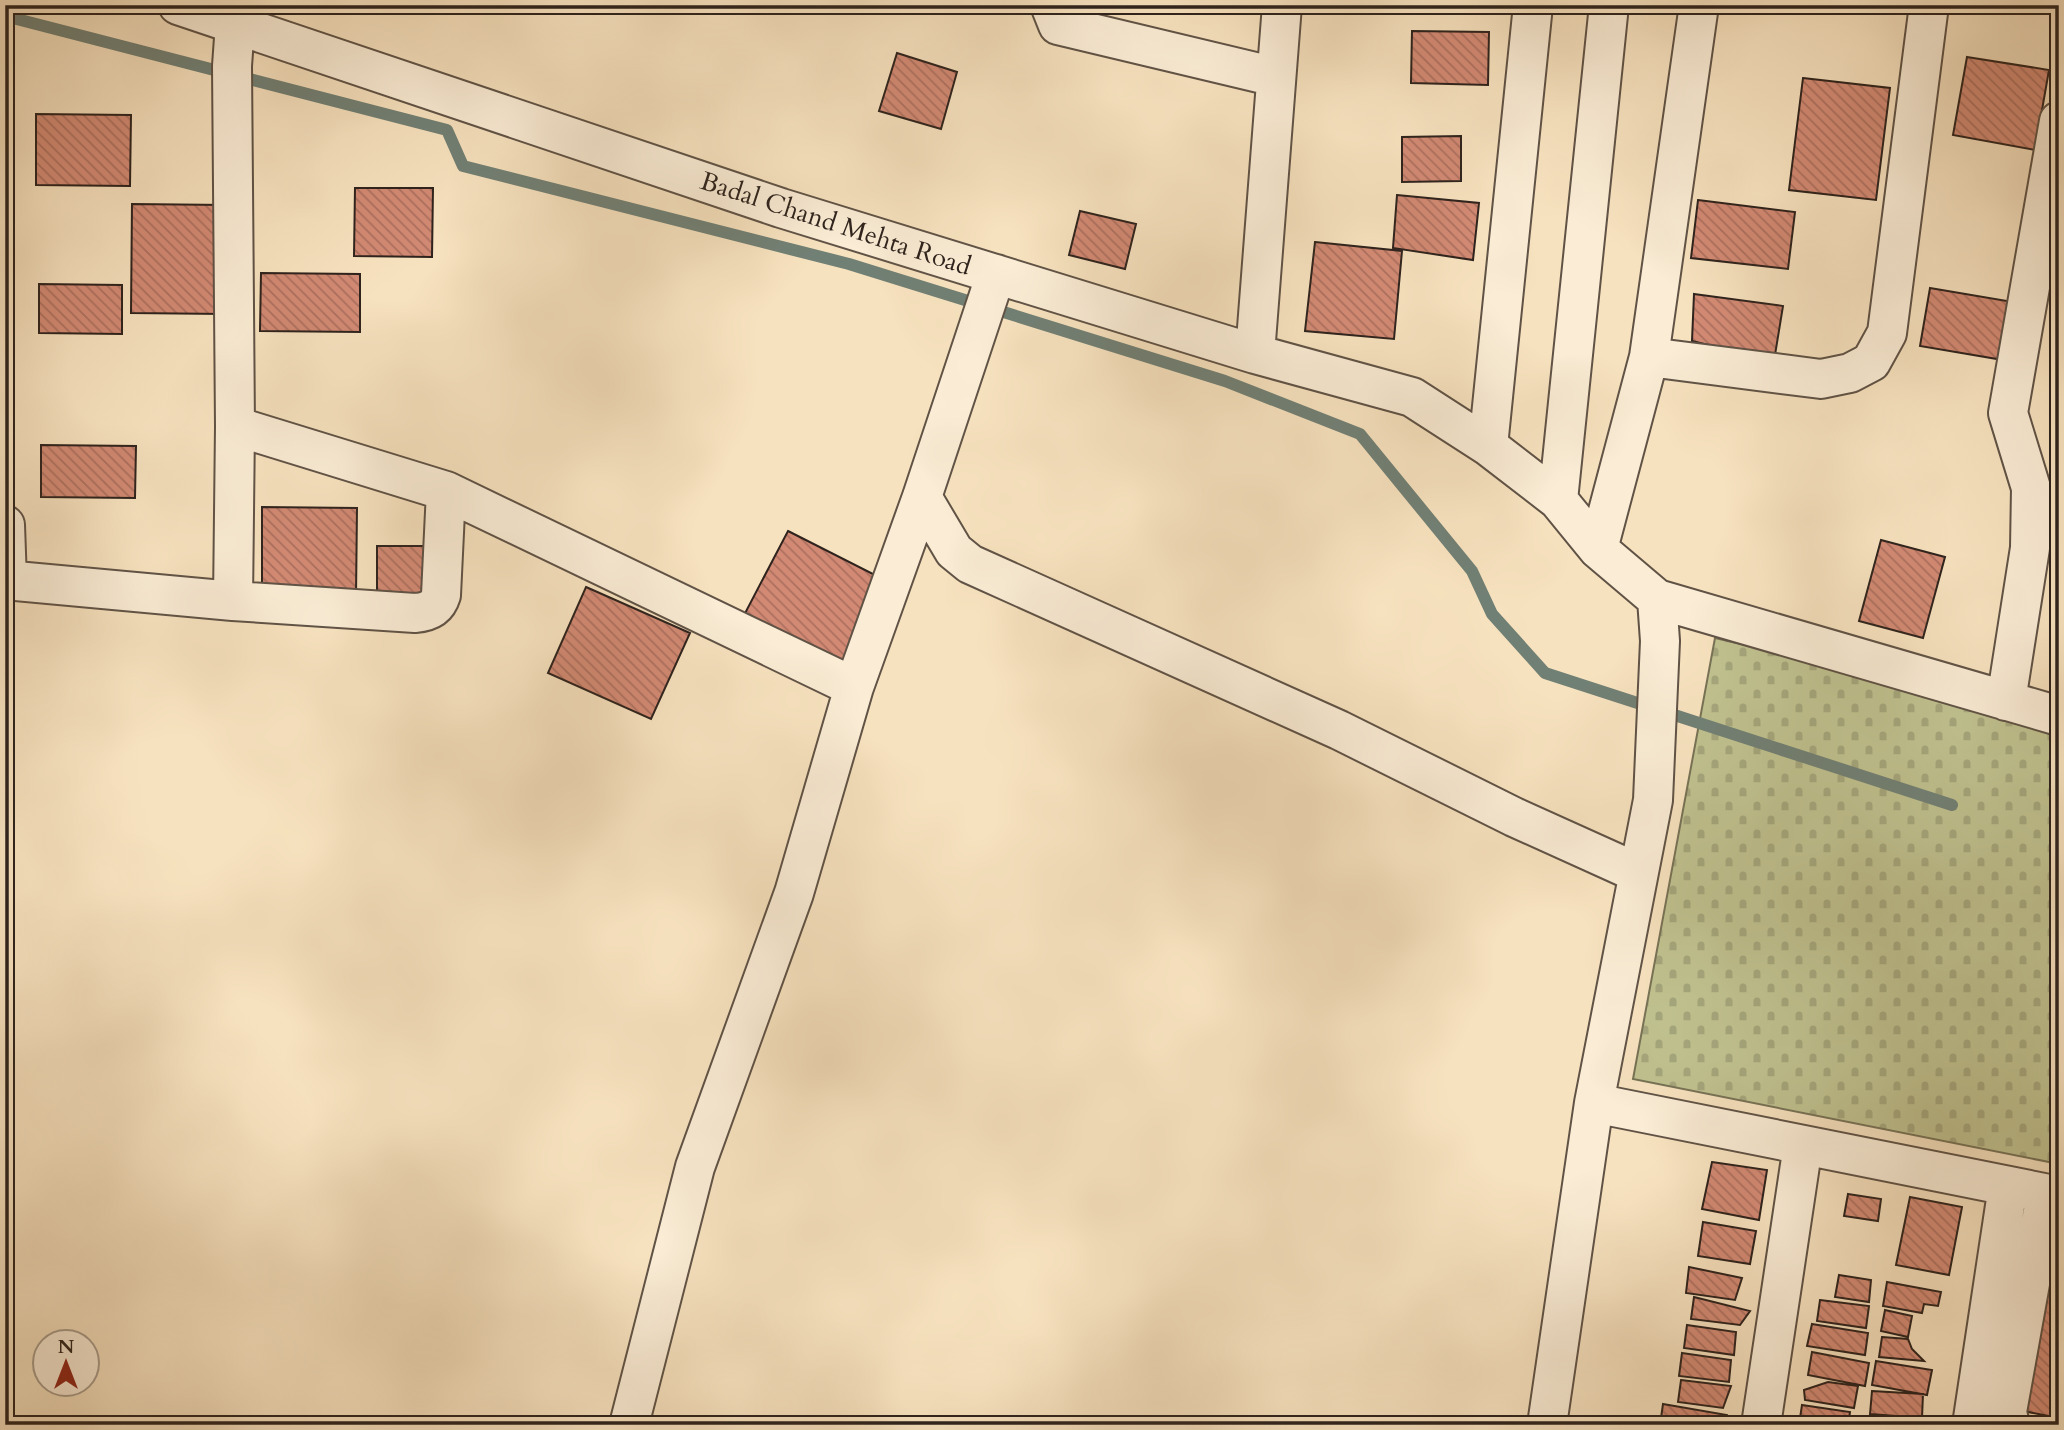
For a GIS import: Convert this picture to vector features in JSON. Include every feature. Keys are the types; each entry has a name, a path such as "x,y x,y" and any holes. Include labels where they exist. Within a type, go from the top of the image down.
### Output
{"street":[{"name":"Badal Chand Mehta Road","path":"178,5 781,208 987,301 1255,354 1412,397 1488,446 1558,500 1598,549 1657,599"},
{"path":"1051,5 1058,25 1276,77"},
{"path":"1255,354 1282,5"},
{"path":"1488,446 1533,5"},
{"path":"1558,500 1609,5"},
{"path":"1598,549 1649,357 1699,5"},
{"path":"1649,357 1821,379 1850,373 1871,362 1887,333 1929,5"},
{"path":"233,601 235,426 232,79 235,24"},
{"path":"2007,701 2030,548 2031,488 2008,413 2059,121"},
{"path":"629,1425 695,1167 794,893 854,687 987,301"},
{"path":"235,426 446,491 854,687"},
{"path":"5,525 6,581 233,601 428,612 438,603 441,595 446,491"},
{"path":"922,496 954,551 970,564 1339,730 1514,817 1638,873"},
{"path":"1547,1425 1594,1103 1653,800 1660,641 1657,599 2059,716"},
{"path":"1594,1103 2053,1195 2007,1412 2010,1425"},
{"path":"1760,1425 1803,1145"},
{"path":"1972,1425 2008,1186"}],"green space":[{"path":"1715,638 1845,668 2059,736 2059,1164 1633,1079"}],"building":[{"path":"1412,31 1489,32 1488,85 1411,83"},
{"path":"897,53 957,72 941,129 879,111"},
{"path":"1967,57 2049,70 2035,150 1953,135"},
{"path":"1803,78 1890,88 1876,200 1789,190"},
{"path":"36,114 131,115 130,186 36,185"},
{"path":"1461,136 1461,181 1402,182 1402,137"},
{"path":"355,188 433,188 432,257 354,256"},
{"path":"1397,195 1479,203 1473,260 1393,248"},
{"path":"1698,200 1795,212 1788,269 1691,258"},
{"path":"132,204 226,205 224,314 131,313"},
{"path":"1080,211 1136,224 1125,269 1069,255"},
{"path":"1315,242 1402,251 1394,339 1305,331"},
{"path":"261,273 360,274 360,332 260,331"},
{"path":"39,284 122,285 122,334 39,333"},
{"path":"1930,288 2013,302 2003,360 1920,346"},
{"path":"1694,294 1783,306 1774,361 1692,341"},
{"path":"41,445 136,446 135,498 41,497"},
{"path":"262,507 357,508 356,596 262,595"},
{"path":"788,531 875,575 844,671 742,619"},
{"path":"1881,540 1945,557 1923,638 1859,621"},
{"path":"377,546 425,546 425,605 377,605"},
{"path":"586,587 690,633 651,719 548,673"},
{"path":"1712,1162 1767,1170 1759,1220 1702,1209"},
{"path":"1848,1194 1881,1199 1878,1221 1844,1216"},
{"path":"1910,1197 1962,1207 1949,1275 1896,1265"},
{"path":"1703,1222 1756,1231 1750,1264 1698,1256"},
{"path":"2047,1235 2059,1238 2059,1418 2013,1409"},
{"path":"1689,1267 1742,1278 1735,1300 1686,1293"},
{"path":"1839,1275 1871,1280 1869,1302 1835,1297"},
{"path":"1887,1282 1941,1292 1938,1306 1924,1304 1922,1313 1883,1306"},
{"path":"1694,1297 1750,1311 1740,1325 1691,1319"},
{"path":"1820,1300 1869,1306 1866,1328 1817,1321"},
{"path":"1885,1310 1912,1316 1908,1337 1881,1331"},
{"path":"1812,1324 1868,1333 1865,1355 1807,1346"},
{"path":"1687,1325 1736,1332 1734,1355 1684,1348"},
{"path":"1882,1337 1908,1339 1912,1349 1924,1361 1879,1357"},
{"path":"1812,1352 1869,1363 1865,1386 1808,1375"},
{"path":"1682,1353 1731,1360 1729,1382 1679,1376"},
{"path":"1876,1361 1932,1370 1927,1395 1872,1385"},
{"path":"1681,1380 1731,1386 1723,1408 1678,1402"},
{"path":"1828,1382 1858,1386 1854,1408 1805,1400 1804,1390"},
{"path":"1872,1391 1923,1394 1922,1418 1870,1414"},
{"path":"1663,1404 1727,1415 1728,1425 1660,1425"},
{"path":"1802,1405 1850,1412 1848,1425 1799,1425"},
{"path":"1868,1418 1913,1421 1913,1425 1867,1425"}],"waterway":[{"path":"5,16 447,130 463,166 849,264 1225,381 1360,434 1472,571 1492,614 1545,673 1952,805"}]}
